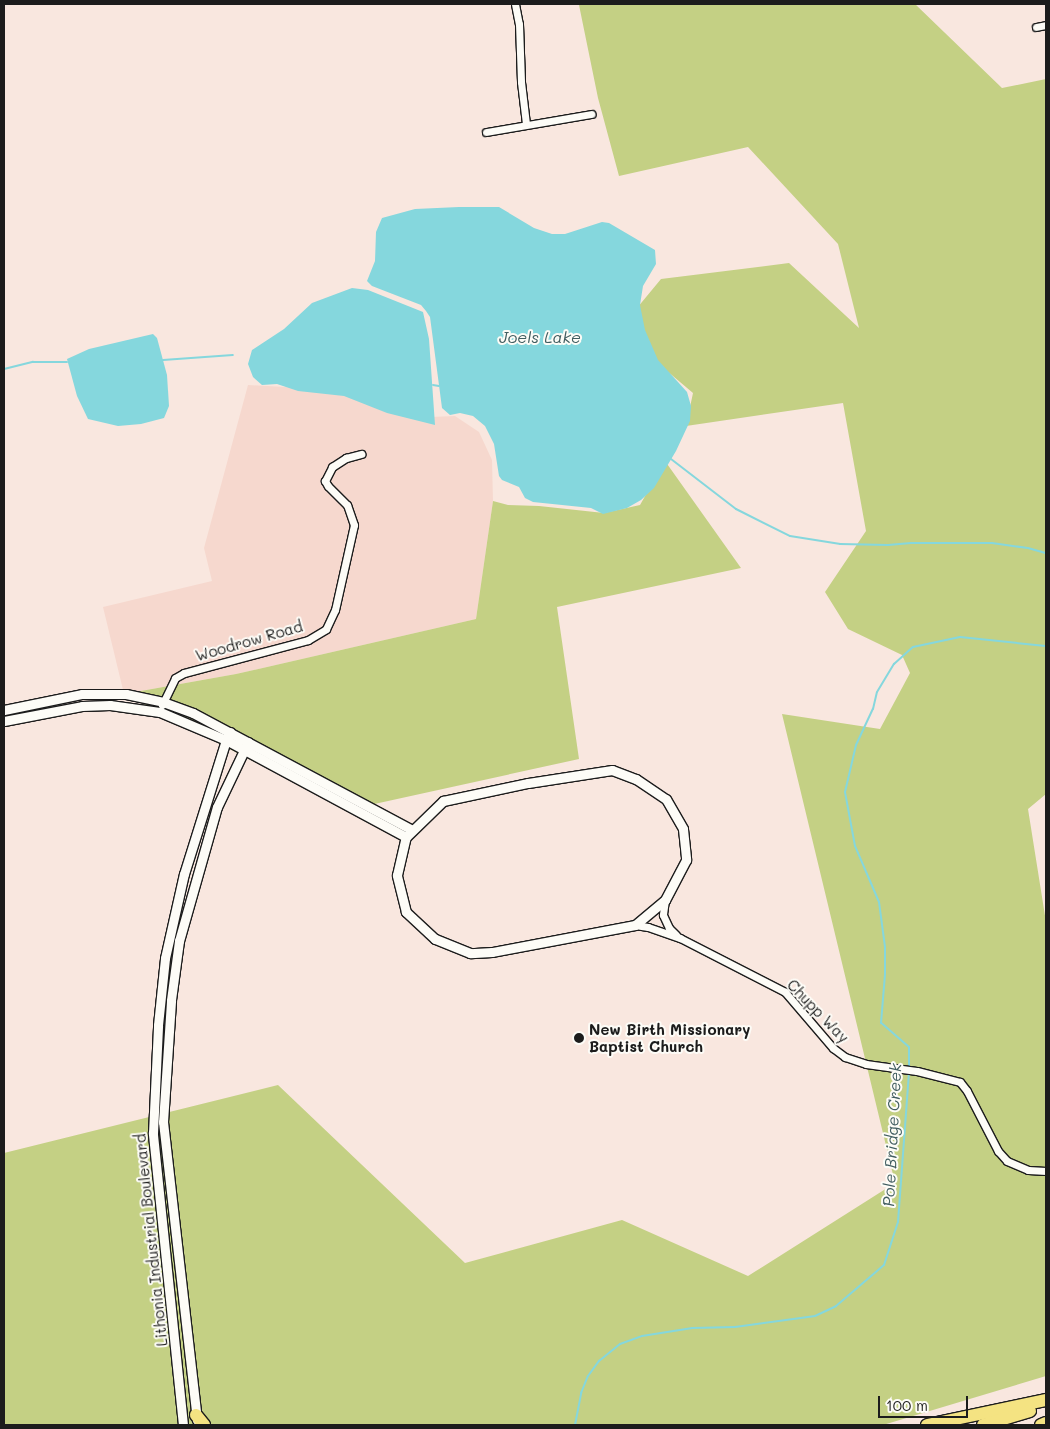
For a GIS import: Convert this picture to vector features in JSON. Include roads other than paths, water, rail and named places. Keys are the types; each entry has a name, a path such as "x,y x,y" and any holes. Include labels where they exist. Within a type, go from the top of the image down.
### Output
{"highway":[{"path":"927,1425 1046,1400"},
{"path":"983,1425 1046,1406"},
{"path":"1041,1425 1046,1424"}],"street":[{"path":"515,4 520,24 521,82 526,124"},
{"path":"1036,27 1046,25"},
{"path":"486,132 591,114"},
{"name":"Woodrow Road","path":"160,712 175,678 184,673 308,640 326,629 335,610 354,525 348,505 325,481 332,467 346,458 361,454"},
{"path":"4,710 82,694 126,694 163,702 193,712 228,736 409,833"},
{"path":"4,721 82,706 110,705 160,712 228,736"},
{"name":"Lithonia Industrial Boulevard","path":"182,1424 153,1133 158,1025 165,958 184,874 228,736"},
{"name":"Lithonia Industrial Boulevard","path":"199,1422 163,1122 171,1000 179,941 217,807 246,746"},
{"path":"612,770 636,779 666,799 683,829 686,860 665,900 635,926 492,952 470,953 435,939 406,912 397,875 409,833 443,801 528,783 612,770"},
{"path":"665,900 664,915 669,928 680,938"},
{"name":"Chupp Way","path":"635,926 648,927 680,938 785,992 833,1048 845,1057 866,1064 902,1068 960,1082 967,1091 998,1151 1007,1161 1028,1170 1046,1171"}],"water":[{"name":"Joels Lake","path":"499,207 534,228 552,234 565,234 602,222 609,223 655,250 656,264 643,286 640,305 645,330 658,360 687,392 691,406 690,421 676,451 654,488 641,500 627,508 603,514 591,508 533,502 525,498 519,487 502,480 499,476 494,444 485,426 473,416 460,413 450,415 442,408 430,317 421,305 372,286 367,281 375,261 376,232 382,218 415,209"},
{"path":"352,288 368,290 423,312 429,339 435,425 387,413 344,396 298,391 277,384 262,385 253,377 248,364 252,350 284,329 312,303"},
{"path":"153,334 157,338 167,375 169,406 164,418 141,424 118,426 88,419 77,396 67,359 89,349"}],"waterway":[{"path":"163,360 233,355"},
{"path":"4,369 33,362 67,362"},
{"path":"433,385 439,386"},
{"path":"671,459 736,509 790,536 840,544 992,543 1028,548 1046,553"},
{"name":"Pole Bridge Creek","path":"909,1067 909,1047 881,1023 885,947 879,902 855,846 845,792 856,745 873,709 877,692 894,664 913,647 960,637 1046,646"},
{"name":"Pole Bridge Creek","path":"575,1425 581,1393 588,1376 599,1361 620,1344 642,1336 692,1328 735,1327 815,1316 836,1306 884,1265 898,1222 909,1072"}],"place":[{"name":"New Birth Missionary Baptist Church","path":"579,1038"}]}
